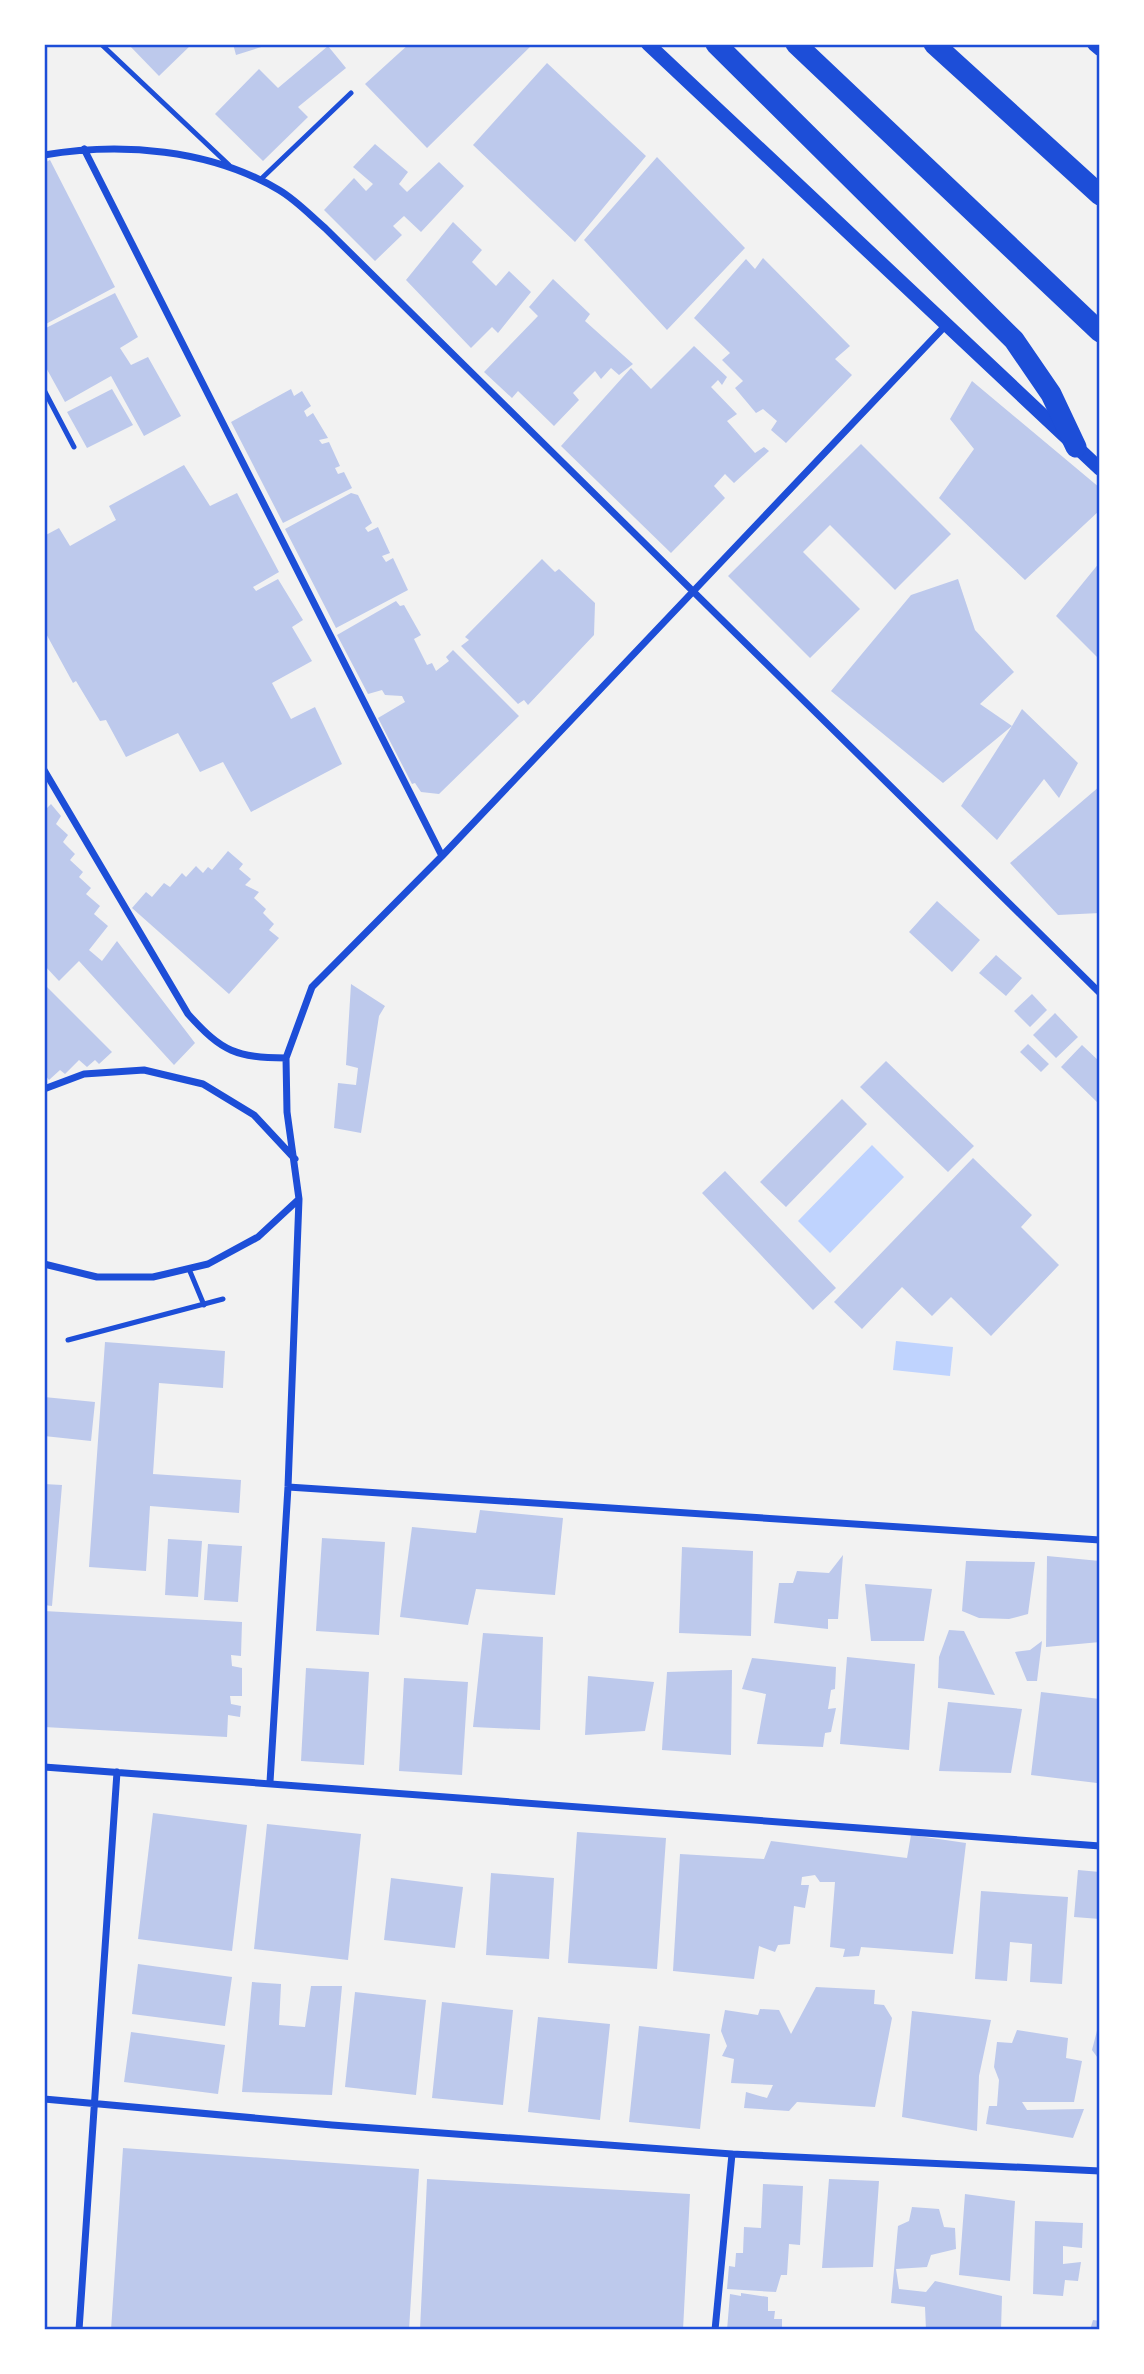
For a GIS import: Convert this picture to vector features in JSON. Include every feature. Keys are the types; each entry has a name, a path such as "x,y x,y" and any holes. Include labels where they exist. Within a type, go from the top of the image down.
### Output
{"highway":[{"path":"716,44 1014,340 1051,394 1076,447"},
{"path":"796,44 1100,332"},
{"path":"934,44 1100,195"}],"main road":[{"path":"648,44 1100,469"},
{"path":"1094,44 1100,49"}],"street":[{"path":"84,149 442,856"},
{"path":"44,155 84,149 172,153 229,165 281,191 325,228 1100,993"},
{"path":"270,1782 288,1487 299,1199 287,1112 286,1058 312,987 442,856 947,325"},
{"path":"44,770 188,1014 213,1041 246,1057 286,1058"},
{"path":"44,1089 83,1074 144,1070 203,1084 254,1115 295,1159"},
{"path":"44,1264 97,1278 153,1278 189,1269 208,1264 258,1237 299,1199"},
{"path":"288,1487 1100,1541"},
{"path":"44,1767 1100,1846"},
{"path":"79,2330 117,1772"},
{"path":"44,2099 332,2125 732,2154 1100,2171"},
{"path":"715,2330 732,2154"}],"lane":[{"path":"101,44 229,165"},
{"path":"260,180 351,93"},
{"path":"44,390 74,447"},
{"path":"189,1269 204,1304"},
{"path":"68,1340 223,1299"}],"water":[{"path":"872,1145 904,1177 830,1253 798,1221"},
{"path":"896,1341 953,1347 950,1376 893,1370"}],"building":[{"path":"128,44 192,44 159,76"},
{"path":"233,44 271,44 236,55"},
{"path":"409,44 533,44 427,148 365,84"},
{"path":"328,46 346,68 298,107 308,117 263,161 215,114 259,69 278,88"},
{"path":"547,63 646,156 575,242 473,145"},
{"path":"375,144 408,172 399,184 407,192 439,162 464,186 421,232 404,216 393,226 402,235 375,261 324,210 354,178 366,191 373,184 353,167"},
{"path":"657,157 745,248 667,330 584,240"},
{"path":"50,160 115,287 44,325 44,163"},
{"path":"453,222 482,250 472,262 496,286 509,271 531,292 498,333 492,327 471,348 406,280"},
{"path":"763,258 850,346 835,359 852,375 786,443 771,430 777,421 763,409 756,413 735,388 743,381 722,360 730,353 694,318 746,259 755,269"},
{"path":"553,279 590,314 585,321 633,364 619,375 611,368 601,379 595,371 573,393 579,400 554,426 518,391 512,398 484,372 538,316 529,307"},
{"path":"115,293 138,337 120,348 131,365 148,357 181,416 144,436 111,376 65,402 44,364 44,329"},
{"path":"694,346 727,377 722,385 718,380 711,387 737,414 727,421 755,453 764,447 769,451 734,483 725,474 714,486 725,498 671,553 561,446 631,368 651,389"},
{"path":"972,381 1100,488 1100,510 1025,580 939,498 974,449 950,419"},
{"path":"112,389 133,425 87,448 67,412"},
{"path":"291,389 294,396 302,391 311,406 304,411 307,417 313,413 328,438 319,440 322,444 329,442 340,466 335,468 338,474 344,472 352,488 283,523 231,422"},
{"path":"861,444 951,534 895,590 830,525 803,552 860,609 810,658 728,576"},
{"path":"184,465 210,506 237,493 279,572 253,587 256,591 278,579 303,620 292,627 312,661 272,683 291,719 315,707 342,764 251,812 223,762 200,772 178,733 126,757 106,720 100,721 76,681 73,683 44,630 44,536 59,528 70,546 116,520 109,506"},
{"path":"351,493 358,495 372,523 365,528 368,532 378,527 390,553 382,556 386,562 393,558 408,590 336,628 285,529"},
{"path":"542,559 555,572 559,569 595,603 594,635 528,705 524,700 518,704 461,646 469,640 465,637"},
{"path":"1100,562 1100,660 1056,616"},
{"path":"958,579 975,630 1014,672 980,704 1012,726 943,783 831,691 911,595"},
{"path":"396,601 400,606 404,605 421,635 414,639 427,665 432,663 436,671 449,661 446,657 453,650 519,716 439,794 421,792 415,783 412,784 378,718 405,702 402,696 385,695 382,690 368,694 337,635"},
{"path":"1022,709 1078,763 1059,798 1044,779 997,840 961,806"},
{"path":"1100,786 1100,913 1058,915 1010,863"},
{"path":"51,804 61,816 56,824 68,835 63,842 75,854 70,860 83,872 79,877 91,888 86,894 100,906 94,914 108,926 89,950 102,961 117,941 195,1043 174,1065 79,961 59,981 44,965 44,811"},
{"path":"228,851 243,864 239,869 251,879 245,885 259,892 254,898 266,909 263,913 274,924 269,930 279,938 229,994 132,908 146,892 152,897 164,883 170,887 182,873 186,877 196,866 203,873 208,867 212,870"},
{"path":"937,901 980,940 952,972 909,932"},
{"path":"996,955 1022,978 1006,996 979,973"},
{"path":"44,984 112,1052 99,1064 95,1060 87,1067 79,1060 65,1074 60,1070 49,1080 44,1074"},
{"path":"351,984 385,1006 379,1016 361,1133 334,1128 338,1083 356,1085 358,1068 346,1065"},
{"path":"1032,994 1047,1010 1030,1027 1014,1011"},
{"path":"1055,1013 1078,1037 1056,1058 1033,1035"},
{"path":"1028,1044 1049,1064 1041,1072 1020,1052"},
{"path":"1082,1045 1100,1062 1100,1105 1061,1067"},
{"path":"886,1061 974,1146 948,1172 860,1087"},
{"path":"842,1099 867,1124 786,1207 760,1182"},
{"path":"973,1158 1032,1215 1021,1227 1059,1265 991,1336 951,1297 932,1316 902,1287 862,1329 834,1302"},
{"path":"725,1171 836,1288 813,1310 702,1193"},
{"path":"105,1342 225,1351 223,1388 159,1383 153,1474 241,1480 239,1513 150,1506 146,1571 89,1567"},
{"path":"44,1397 95,1402 91,1441 44,1436"},
{"path":"44,1484 62,1485 52,1606 44,1605"},
{"path":"480,1510 563,1518 555,1595 476,1589 468,1625 400,1617 412,1527 476,1533"},
{"path":"322,1538 385,1542 379,1635 316,1631"},
{"path":"168,1539 202,1541 198,1597 165,1595"},
{"path":"208,1544 242,1546 238,1602 204,1600"},
{"path":"682,1547 753,1551 751,1636 679,1633"},
{"path":"843,1555 838,1619 828,1619 828,1629 774,1623 779,1583 793,1583 797,1571 829,1573"},
{"path":"1047,1556 1100,1561 1100,1642 1046,1647"},
{"path":"966,1561 1035,1562 1028,1614 1009,1619 979,1618 962,1611"},
{"path":"865,1584 932,1589 924,1641 871,1641"},
{"path":"44,1611 242,1622 241,1656 231,1655 232,1666 242,1668 242,1696 230,1696 231,1704 241,1706 240,1717 228,1715 227,1737 44,1727"},
{"path":"949,1630 964,1631 995,1695 938,1688 939,1657"},
{"path":"483,1633 543,1637 540,1730 473,1727"},
{"path":"1042,1641 1037,1681 1027,1681 1015,1652 1030,1650"},
{"path":"847,1657 915,1664 909,1750 840,1744"},
{"path":"752,1658 836,1667 835,1689 831,1690 828,1709 836,1708 831,1732 825,1733 823,1747 757,1744 766,1694 742,1689"},
{"path":"306,1668 369,1672 364,1765 301,1761"},
{"path":"732,1670 731,1755 662,1750 667,1672"},
{"path":"588,1676 654,1682 645,1731 585,1735"},
{"path":"404,1678 468,1682 462,1775 399,1771"},
{"path":"1041,1692 1100,1699 1097,1783 1031,1775"},
{"path":"948,1702 1022,1709 1011,1773 939,1771"},
{"path":"153,1813 247,1825 232,1951 138,1939"},
{"path":"267,1824 361,1834 348,1960 254,1949"},
{"path":"577,1832 666,1838 657,1969 568,1963"},
{"path":"911,1835 966,1843 953,1954 861,1947 859,1956 843,1957 845,1949 830,1947 835,1882 820,1882 815,1875 802,1877 801,1885 809,1885 805,1908 794,1906 790,1944 778,1945 775,1952 759,1946 754,1979 673,1971 680,1854 764,1859 771,1841 907,1858"},
{"path":"1078,1870 1100,1872 1100,1919 1074,1917"},
{"path":"491,1873 554,1878 549,1959 486,1955"},
{"path":"391,1878 463,1887 455,1948 384,1940"},
{"path":"981,1891 1068,1897 1062,1984 1030,1982 1032,1944 1010,1942 1007,1981 975,1979"},
{"path":"138,1964 232,1977 225,2026 132,2014"},
{"path":"252,1982 281,1984 279,2025 305,2027 311,1986 342,1986 332,2095 242,2092"},
{"path":"816,1987 875,1990 874,2004 884,2005 892,2018 875,2107 797,2102 789,2111 744,2108 746,2092 767,2098 773,2085 731,2083 734,2059 722,2056 727,2046 721,2031 725,2010 758,2015 760,2009 779,2010 791,2034"},
{"path":"355,1992 426,2000 416,2095 345,2087"},
{"path":"442,2002 513,2010 503,2105 432,2098"},
{"path":"912,2011 991,2020 979,2076 977,2131 902,2117"},
{"path":"538,2017 610,2024 600,2120 528,2112"},
{"path":"1100,2023 1100,2061 1092,2050"},
{"path":"639,2026 710,2034 700,2129 629,2122"},
{"path":"1017,2030 1068,2038 1066,2058 1082,2061 1074,2102 1022,2102 1027,2110 1084,2109 1073,2138 986,2124 989,2106 997,2106 999,2080 994,2067 997,2042 1012,2043"},
{"path":"131,2032 225,2045 218,2094 124,2082"},
{"path":"123,2148 419,2169 409,2330 111,2330"},
{"path":"427,2179 690,2194 683,2330 420,2330"},
{"path":"829,2179 879,2181 873,2267 822,2268"},
{"path":"763,2184 803,2186 800,2245 789,2244 787,2275 781,2275 776,2292 727,2289 729,2266 735,2267 736,2253 743,2253 744,2227 761,2228"},
{"path":"965,2194 1015,2201 1010,2281 959,2275"},
{"path":"912,2207 939,2209 944,2227 955,2228 956,2249 931,2255 927,2267 896,2269 899,2289 926,2292 935,2281 1002,2296 1001,2330 926,2330 925,2307 891,2303 898,2226 909,2221"},
{"path":"1035,2221 1083,2223 1082,2248 1063,2246 1063,2264 1081,2262 1078,2281 1065,2280 1063,2296 1033,2294"},
{"path":"741,2293 768,2297 768,2311 775,2311 774,2319 782,2319 782,2330 727,2330 730,2294 741,2296"},
{"path":"1093,2320 1100,2321 1100,2330 1090,2330"}]}
